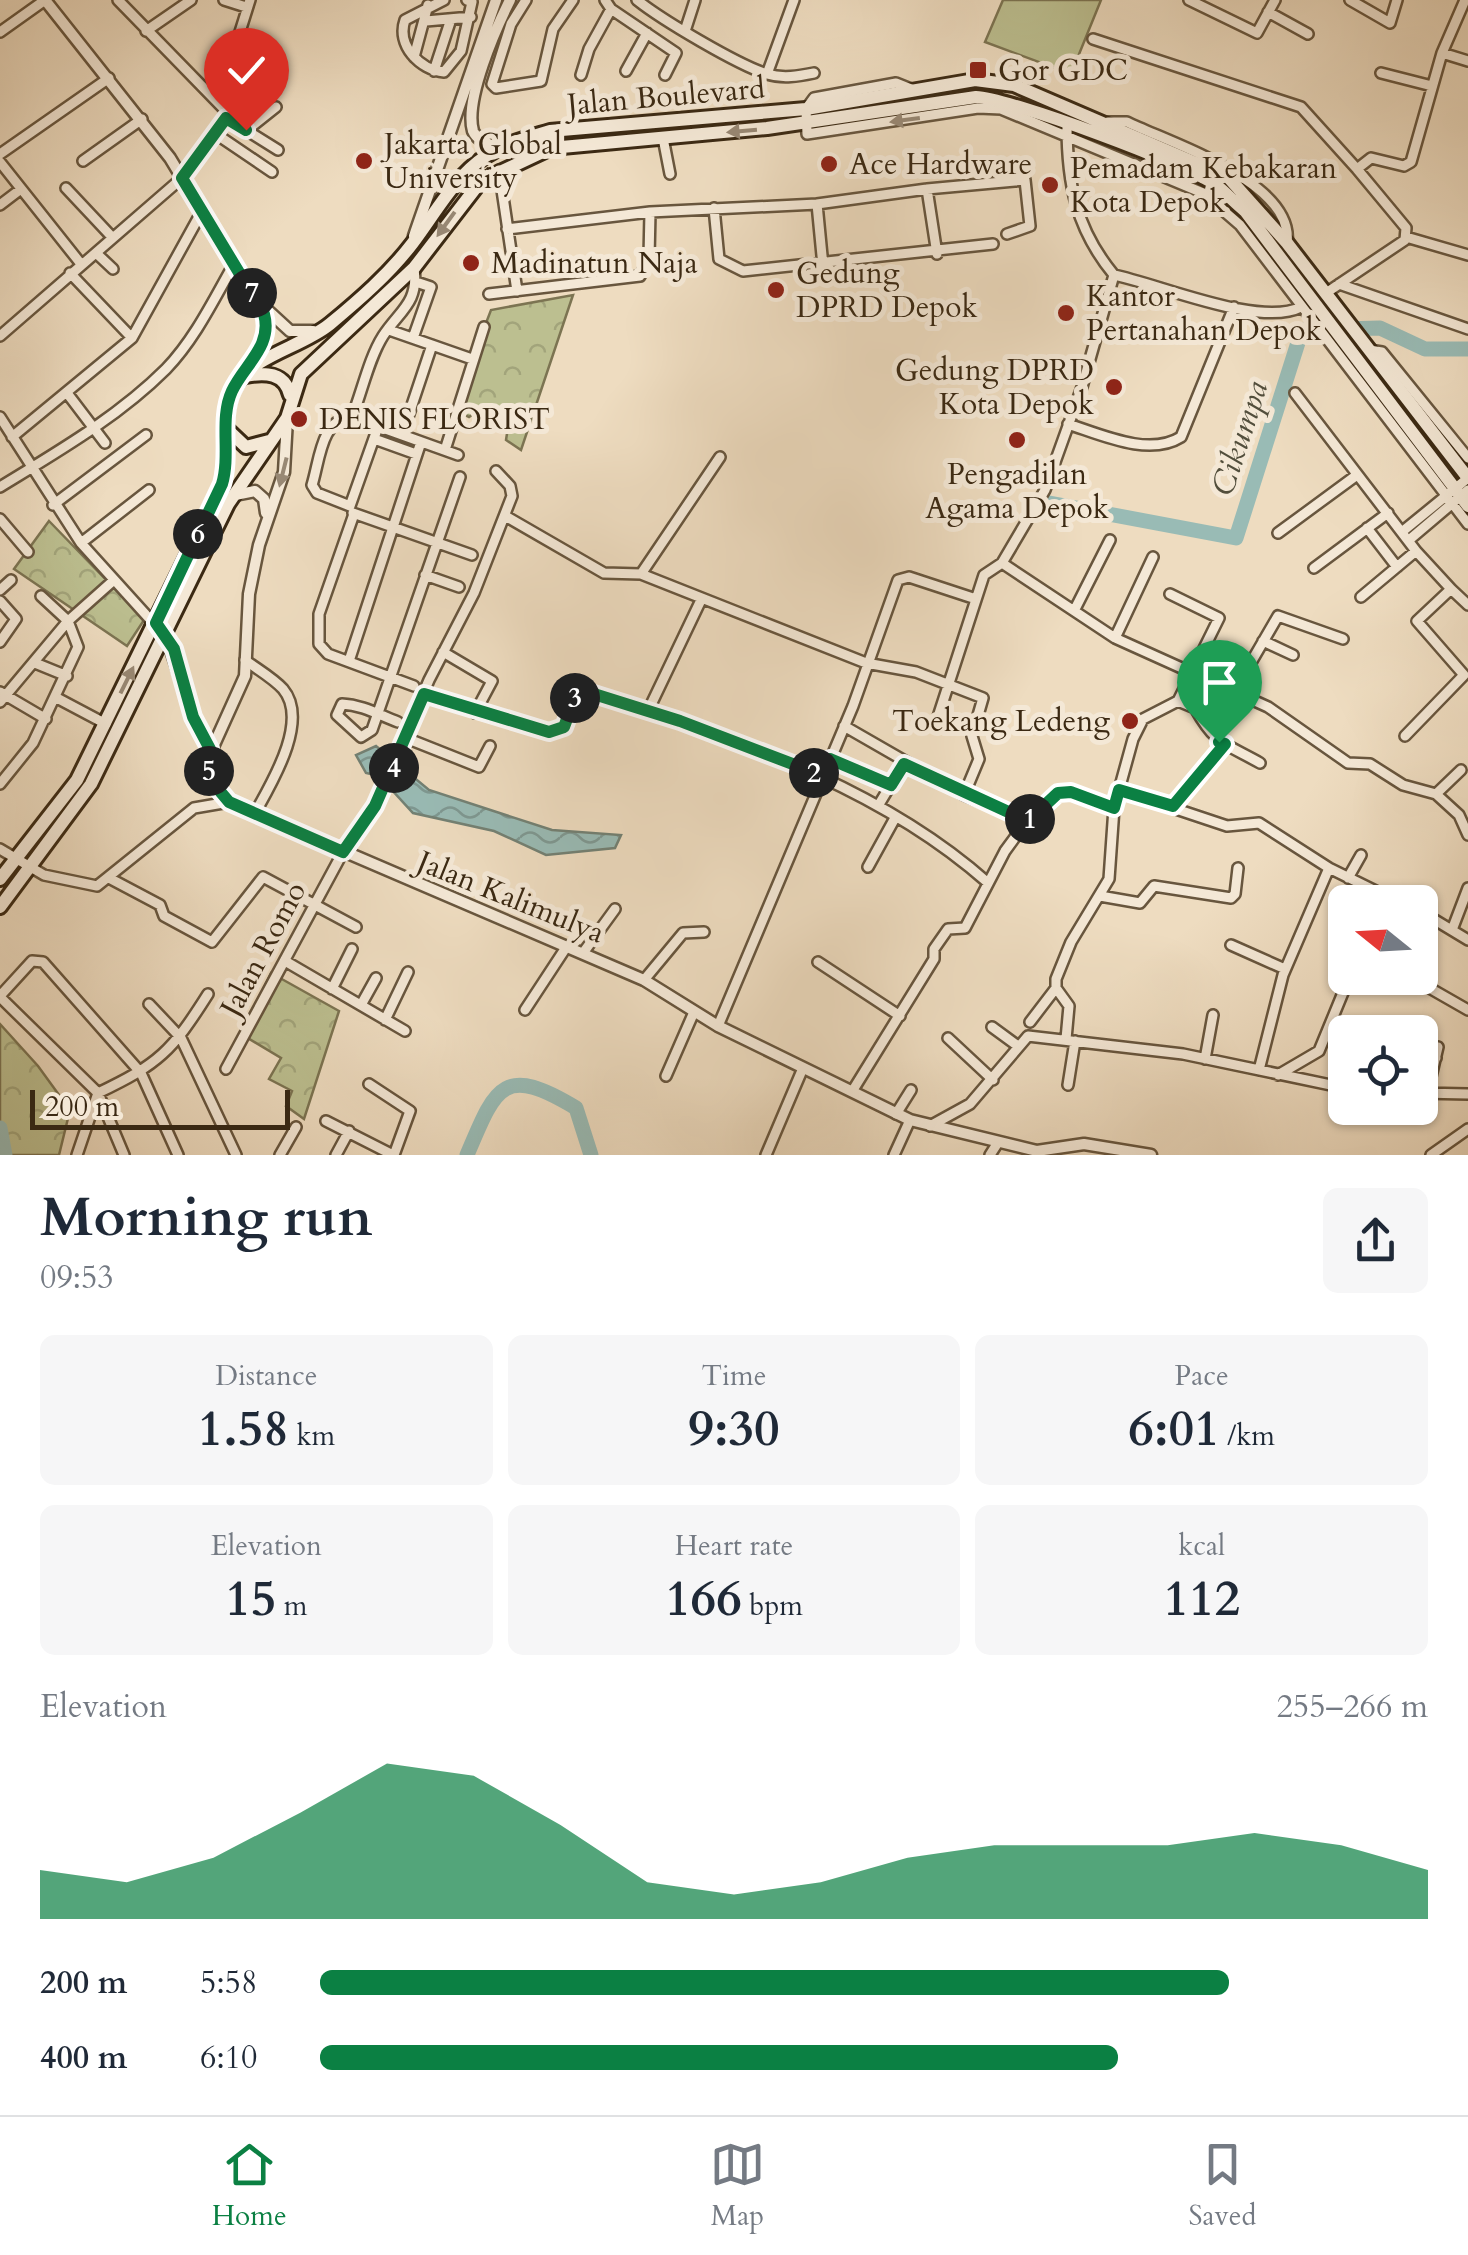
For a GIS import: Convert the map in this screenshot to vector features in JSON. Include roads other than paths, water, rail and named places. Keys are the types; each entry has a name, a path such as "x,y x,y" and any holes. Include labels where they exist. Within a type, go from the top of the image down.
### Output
{"main road":[{"name":"Jalan Boulevard","path":"244,376 324,329 410,246 469,169 499,149 550,131 807,122 911,89 987,80 1108,122 1228,177 1326,293 1458,496"},
{"name":"Jalan Boulevard","path":"290,396 296,382 321,352 414,275 468,193 499,170 551,148 807,122 976,97 1011,102 1048,117 1067,131 1214,183 1245,212 1364,350 1468,478"},
{"path":"1048,117 1052,100"},
{"path":"0,879 21,862 91,784 232,496 287,418 290,396 285,382 273,376 244,376 232,390 226,428 227,466 222,484 77,780 21,862 0,907"},
{"path":"226,428 234,440 246,447 271,440"}],"street":[{"path":"0,32 45,0 142,119 264,314 266,334 244,376"},
{"path":"118,0 228,116 278,150"},
{"path":"146,30 191,0"},
{"path":"0,336 182,178 228,116 236,90 239,34 248,4 224,0"},
{"path":"444,0 428,4 406,20 402,28 403,41 414,57 434,71 444,72 466,38 472,2 468,0"},
{"path":"496,0 477,89 473,130 478,138 499,149"},
{"path":"410,246 487,41 510,0"},
{"path":"496,88 492,84 511,24 526,0"},
{"path":"477,89 541,80 553,28 572,0"},
{"path":"637,0 685,31 767,74 793,77 814,72"},
{"path":"685,31 695,0"},
{"path":"767,74 794,0"},
{"path":"1189,0 1258,33 1275,0"},
{"path":"1350,0 1390,23 1397,0"},
{"path":"1358,169 1371,158 1404,166 1411,162 1442,53 1465,0"},
{"path":"414,57 428,4"},
{"path":"581,75 608,5 676,54 665,75"},
{"path":"1268,12 1308,34"},
{"path":"426,21 470,18"},
{"path":"434,71 452,19"},
{"path":"626,71 647,33"},
{"path":"466,38 487,41"},
{"path":"1093,39 1301,107 1358,169 1406,228 1406,236"},
{"path":"1442,53 1468,61"},
{"path":"1381,73 1432,86"},
{"path":"0,154 109,78"},
{"path":"246,130 276,107"},
{"path":"807,122 978,108 1001,110 1067,131 1220,203 1458,496 1468,524"},
{"path":"82,162 142,119"},
{"path":"1067,131 1069,180 1081,227 1114,275 1234,307 1277,311 1301,307"},
{"path":"216,134 272,172"},
{"path":"663,138 670,174"},
{"path":"0,162 81,264"},
{"path":"499,170 517,291"},
{"path":"507,229 650,212 816,204 1025,180 1030,226 1007,234"},
{"path":"66,188 112,237"},
{"path":"0,205 21,189"},
{"path":"927,189 937,254"},
{"path":"816,204 824,266"},
{"path":"714,208 719,259 743,271 937,254 993,244"},
{"path":"12,437 132,338 202,212"},
{"path":"490,294 640,276 649,258 650,212"},
{"path":"1406,236 1468,255"},
{"path":"1326,293 1406,236"},
{"path":"96,254 113,269"},
{"path":"0,487 92,428 167,368 191,337 234,264"},
{"path":"70,273 132,338"},
{"path":"352,417 389,330 408,308 414,275 431,288 413,338"},
{"path":"936,723 984,576 1002,563 1045,490 1114,275"},
{"path":"1340,284 1468,329"},
{"path":"254,296 290,331 324,329"},
{"path":"1068,424 1148,445 1171,443 1182,436 1234,307"},
{"path":"445,450 484,326"},
{"path":"389,330 472,359"},
{"path":"402,435 432,345"},
{"path":"1364,350 1382,352 1468,458"},
{"path":"67,393 105,444"},
{"path":"1295,393 1416,551 1468,606"},
{"path":"0,417 52,505 81,544 166,637 193,717 210,749 213,783 229,802"},
{"path":"458,455 352,417 333,421 312,485 316,493 390,527 472,555"},
{"path":"210,749 240,690 246,660 249,594 284,472 287,418"},
{"path":"378,427 317,627 319,644 328,654 414,686"},
{"path":"52,505 146,435"},
{"path":"377,440 416,454"},
{"path":"348,661 421,442"},
{"path":"641,574 720,456"},
{"path":"496,471 510,486 507,516 604,572 641,574 866,663 916,672 983,698 972,736 979,759 964,795"},
{"path":"1278,533 1358,474"},
{"path":"398,722 377,714 358,705 342,704 337,715 367,738 377,714 391,675 460,477"},
{"path":"1406,536 1458,496 1468,478"},
{"path":"81,544 149,490"},
{"path":"232,496 250,490 260,494 266,506 266,524"},
{"path":"1314,568 1388,513"},
{"name":"Jalan Romo","path":"226,1069 343,852 385,786 507,516"},
{"path":"0,519 28,552"},
{"path":"1367,528 1397,567"},
{"path":"1075,609 1110,540"},
{"path":"1361,597 1416,551"},
{"path":"1115,638 1153,558"},
{"path":"1002,563 1115,638 1234,690 1348,763 1370,764 1403,785 1436,794 1459,814 1468,835"},
{"path":"425,575 459,587"},
{"path":"718,1026 743,956 824,776 903,576 976,599"},
{"path":"0,590 11,580"},
{"path":"46,719 1,697 68,622 114,580"},
{"path":"1404,736 1466,676 1417,621 1451,588"},
{"path":"1030,1022 1056,988 1071,942 1100,896 1112,864 1114,808 1143,719 1178,702 1189,672 1219,618 1170,594"},
{"path":"0,784 46,719 78,647 68,622 40,596"},
{"path":"648,711 701,600"},
{"path":"0,601 16,619 0,642"},
{"path":"1234,690 1282,614 1343,640"},
{"path":"1263,641 1293,656"},
{"path":"443,652 492,681 475,713"},
{"path":"246,660 284,690 289,702 286,752 255,813"},
{"path":"35,663 67,676"},
{"path":"424,694 527,728 558,732 578,689 648,711 824,776 949,848 987,882"},
{"path":"55,698 106,724"},
{"path":"1178,702 1195,708 1208,732 1260,762"},
{"path":"844,726 904,764 964,795 1028,821"},
{"path":"406,738 480,766 490,746"},
{"path":"1173,806 1225,744"},
{"path":"830,759 891,785"},
{"path":"878,806 904,764"},
{"path":"1436,794 1462,770"},
{"path":"1119,790 1227,826 1259,822 1361,885"},
{"path":"853,1090 934,959 934,949 948,929 965,928 987,882 1028,821 1058,793 1071,792 1114,808"},
{"path":"0,849 21,862 90,888 108,878 194,808 229,802"},
{"name":"Jalan Kalimulya","path":"229,802 644,980 718,1026 910,1120 1038,1151 1084,1144 1151,1155"},
{"path":"868,867 894,818"},
{"path":"1348,878 1361,855"},
{"path":"1100,896 1140,903 1154,886 1231,898 1236,894 1238,868"},
{"path":"1259,1070 1286,969 1329,868"},
{"path":"108,878 160,905 164,916 212,942 263,877 356,926"},
{"path":"1452,930 1468,888"},
{"path":"583,953 616,909"},
{"path":"1438,922 1468,940"},
{"path":"644,980 684,933 704,932"},
{"path":"1231,945 1286,969"},
{"path":"526,1010 567,946"},
{"path":"332,989 352,950"},
{"path":"124,1155 98,1093 0,996 32,961 43,962 142,1073 178,1155"},
{"path":"285,961 405,1031"},
{"path":"818,962 900,1016"},
{"path":"385,1020 408,972"},
{"path":"361,1006 376,978"},
{"path":"1056,988 1069,1006 1068,1085"},
{"path":"1438,993 1468,1010"},
{"path":"77,1155 98,1093 142,1073 180,1038 208,994"},
{"path":"1278,1075 1319,1051 1342,995"},
{"path":"149,1004 180,1038 236,1155"},
{"path":"666,1076 694,1012"},
{"path":"1206,1059 1213,1015"},
{"path":"992,1027 1018,1046"},
{"path":"930,1126 970,1104 1028,1036 1206,1059 1328,1085"},
{"path":"948,1038 993,1080"},
{"path":"766,1155 803,1068"},
{"path":"326,1121 394,1155 410,1111 369,1084"},
{"path":"896,1114 911,1090"},
{"path":"1438,1094 1468,1094"},
{"path":"894,1155 910,1120"},
{"path":"280,1155 296,1127"},
{"path":"1431,1155 1468,1129"},
{"path":"336,1155 349,1131"},
{"path":"990,1155 997,1144"}],"water":[{"path":"376,746 429,790 552,830 621,835 615,848 546,855 494,831 413,813 379,776 366,773 356,755"}],"waterway":[{"name":"Cikumpa","path":"1044,502 1236,538 1302,330 1380,328 1425,349 1468,349"},
{"path":"467,1155 495,1098 517,1085 532,1087 576,1108 591,1155"},
{"path":"0,1128 5,1155"}],"place":[{"name":"Gor GDC","path":"978,70"},
{"name":"Jakarta Global University","path":"364,161"},
{"name":"Ace Hardware","path":"829,164"},
{"name":"Pemadam Kebakaran Kota Depok","path":"1050,185"},
{"name":"Madinatun Naja","path":"471,263"},
{"name":"Gedung DPRD Depok","path":"776,290"},
{"name":"Kantor Pertanahan Depok","path":"1066,313"},
{"name":"Gedung DPRD Kota Depok","path":"1114,387"},
{"name":"DENIS FLORIST","path":"299,419"},
{"name":"Pengadilan Agama Depok","path":"1017,440"},
{"name":"Toekang Ledeng","path":"1130,721"}]}
